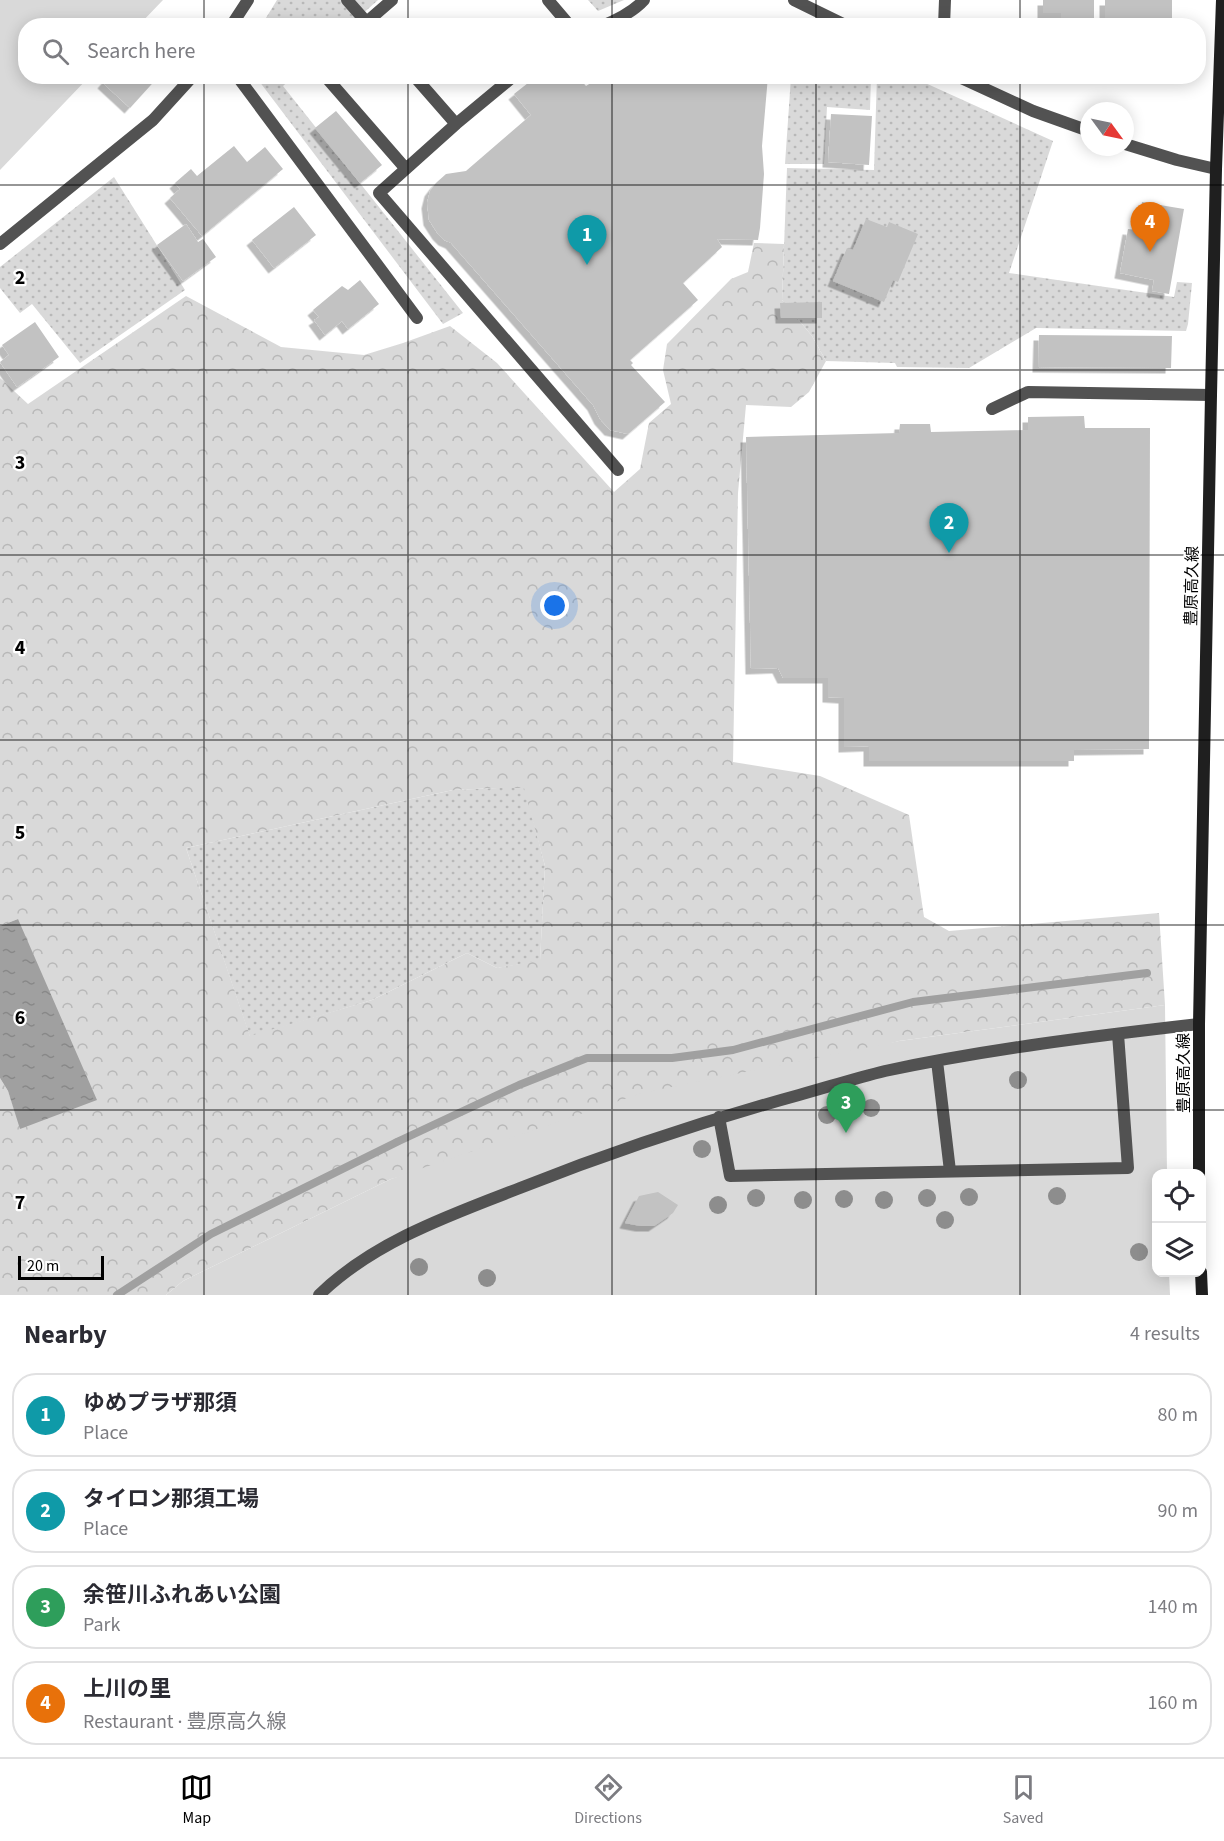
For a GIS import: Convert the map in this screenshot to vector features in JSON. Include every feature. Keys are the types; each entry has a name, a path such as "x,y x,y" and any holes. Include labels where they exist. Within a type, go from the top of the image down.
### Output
{"main road":[{"name":"豊原高久線","path":"1199,1169 1199,1024 1211,394 1220,169 1222,0"},
{"path":"1201,1277 1202,1295"}],"street":[{"path":"236,18 248,0"},
{"path":"347,0 361,18"},
{"path":"372,18 392,0"},
{"path":"548,0 563,18"},
{"path":"619,18 638,7 644,0"},
{"path":"794,0 831,18"},
{"path":"944,18 945,0"},
{"path":"0,244 153,120 186,84"},
{"path":"243,84 417,318"},
{"path":"332,84 406,169"},
{"path":"421,84 456,124"},
{"path":"504,84 379,193 618,470"},
{"path":"974,84 1033,111 1080,128"},
{"path":"1134,147 1177,160 1220,169"},
{"path":"992,409 1028,392 1211,394"},
{"path":"319,1295 374,1254 444,1217 568,1168 719,1117 882,1072 937,1061 1199,1024"},
{"path":"719,1117 730,1176 1128,1168 1118,1034"},
{"path":"937,1061 950,1172"}],"green space":[{"path":"0,0 163,0 146,18 18,18 18,84 82,84 0,170"},
{"path":"277,0 378,0 358,18 266,18"},
{"path":"588,0 624,0 598,11"},
{"path":"261,84 285,84 283,86 463,313 443,324"},
{"path":"791,84 871,84 870,110 827,107 824,164 785,164"},
{"path":"877,84 927,84 1053,141 1009,273 1174,297 1177,282 1192,283 1186,331 1036,328 969,368 897,367 895,363 826,361 812,336 782,300 787,168 874,170"},
{"path":"114,177 185,290 80,363 32,304 20,313 0,288 0,267"},
{"path":"754,243 784,244 782,300 812,336 826,361 809,392 791,407 746,405 738,493 733,762 820,776 909,815 924,917 949,931 1159,913 1165,1005 899,1041 391,1179 183,1281 166,1295 0,1295 0,1078 8,1091 21,1129 18,919 0,926 0,378 28,404 186,296 281,347 364,355 450,326 497,363 614,492 640,469 649,423 671,404 663,370 667,344 731,279 748,272","holes":["524,788 545,866 540,960 497,968 467,953 372,1000 250,1036 186,848 453,790"]},
{"path":"525,788 545,866 540,961 497,968 467,953 372,1000 250,1037 186,848 453,790"},
{"path":"1165,1005 1167,1169 1152,1169 1152,1277 1169,1277 1170,1295 166,1295 183,1281 391,1179 642,1093 899,1041"}],"water":[{"path":"18,919 97,1100 20,1129 8,1091 0,1078 0,926"}],"building":[{"path":"1043,0 1094,0 1094,18 1061,18 1061,13 1043,13"},
{"path":"1105,0 1172,0 1172,18 1105,18"},
{"path":"104,84 152,84 130,108"},
{"path":"527,84 584,84 586,86 589,84 767,84 762,146 764,174 758,240 717,239 722,247 683,283 698,300 630,360 633,363 631,365 665,402 628,434 610,430 600,419 593,405 451,243 438,234 429,220 427,203 430,191 436,183 446,174 466,171 531,115 514,94"},
{"path":"336,111 382,165 360,183 315,128"},
{"path":"831,114 872,116 869,165 828,162"},
{"path":"234,146 247,162 265,147 283,169 202,236 170,198 180,189 175,183 191,169 197,176"},
{"path":"1142,202 1184,209 1169,294 1152,291 1154,280 1120,273 1128,229 1137,230"},
{"path":"294,207 316,235 274,268 252,240"},
{"path":"866,219 887,227 889,222 918,234 898,282 893,280 884,302 833,281 847,248 853,250"},
{"path":"186,224 198,242 203,239 216,257 183,281 157,245"},
{"path":"360,280 379,304 348,329 342,321 325,335 314,320 319,317 313,310 342,286 348,290"},
{"path":"822,302 822,318 781,318 780,303"},
{"path":"35,322 59,357 17,387 0,362 9,355 2,345"},
{"path":"1039,335 1172,336 1171,368 1038,367"},
{"path":"1084,416 1085,428 1150,428 1149,749 1074,750 1074,761 869,761 869,746 844,747 844,698 828,697 828,678 783,678 778,668 751,669 746,437 899,433 900,424 930,424 931,432 1028,430 1028,417"},
{"path":"658,1192 678,1205 673,1213 654,1226 625,1223 639,1196"}],"waterway":[{"path":"117,1295 211,1234 399,1141 519,1085 587,1058 672,1058 733,1050 913,1002 1147,973"}],"place":[{"name":"上川の里","path":"1150,252"},
{"name":"ゆめプラザ那須","path":"587,265"},
{"name":"タイロン那須工場","path":"949,553"},
{"name":"余笹川ふれあい公園","path":"846,1133"}]}
